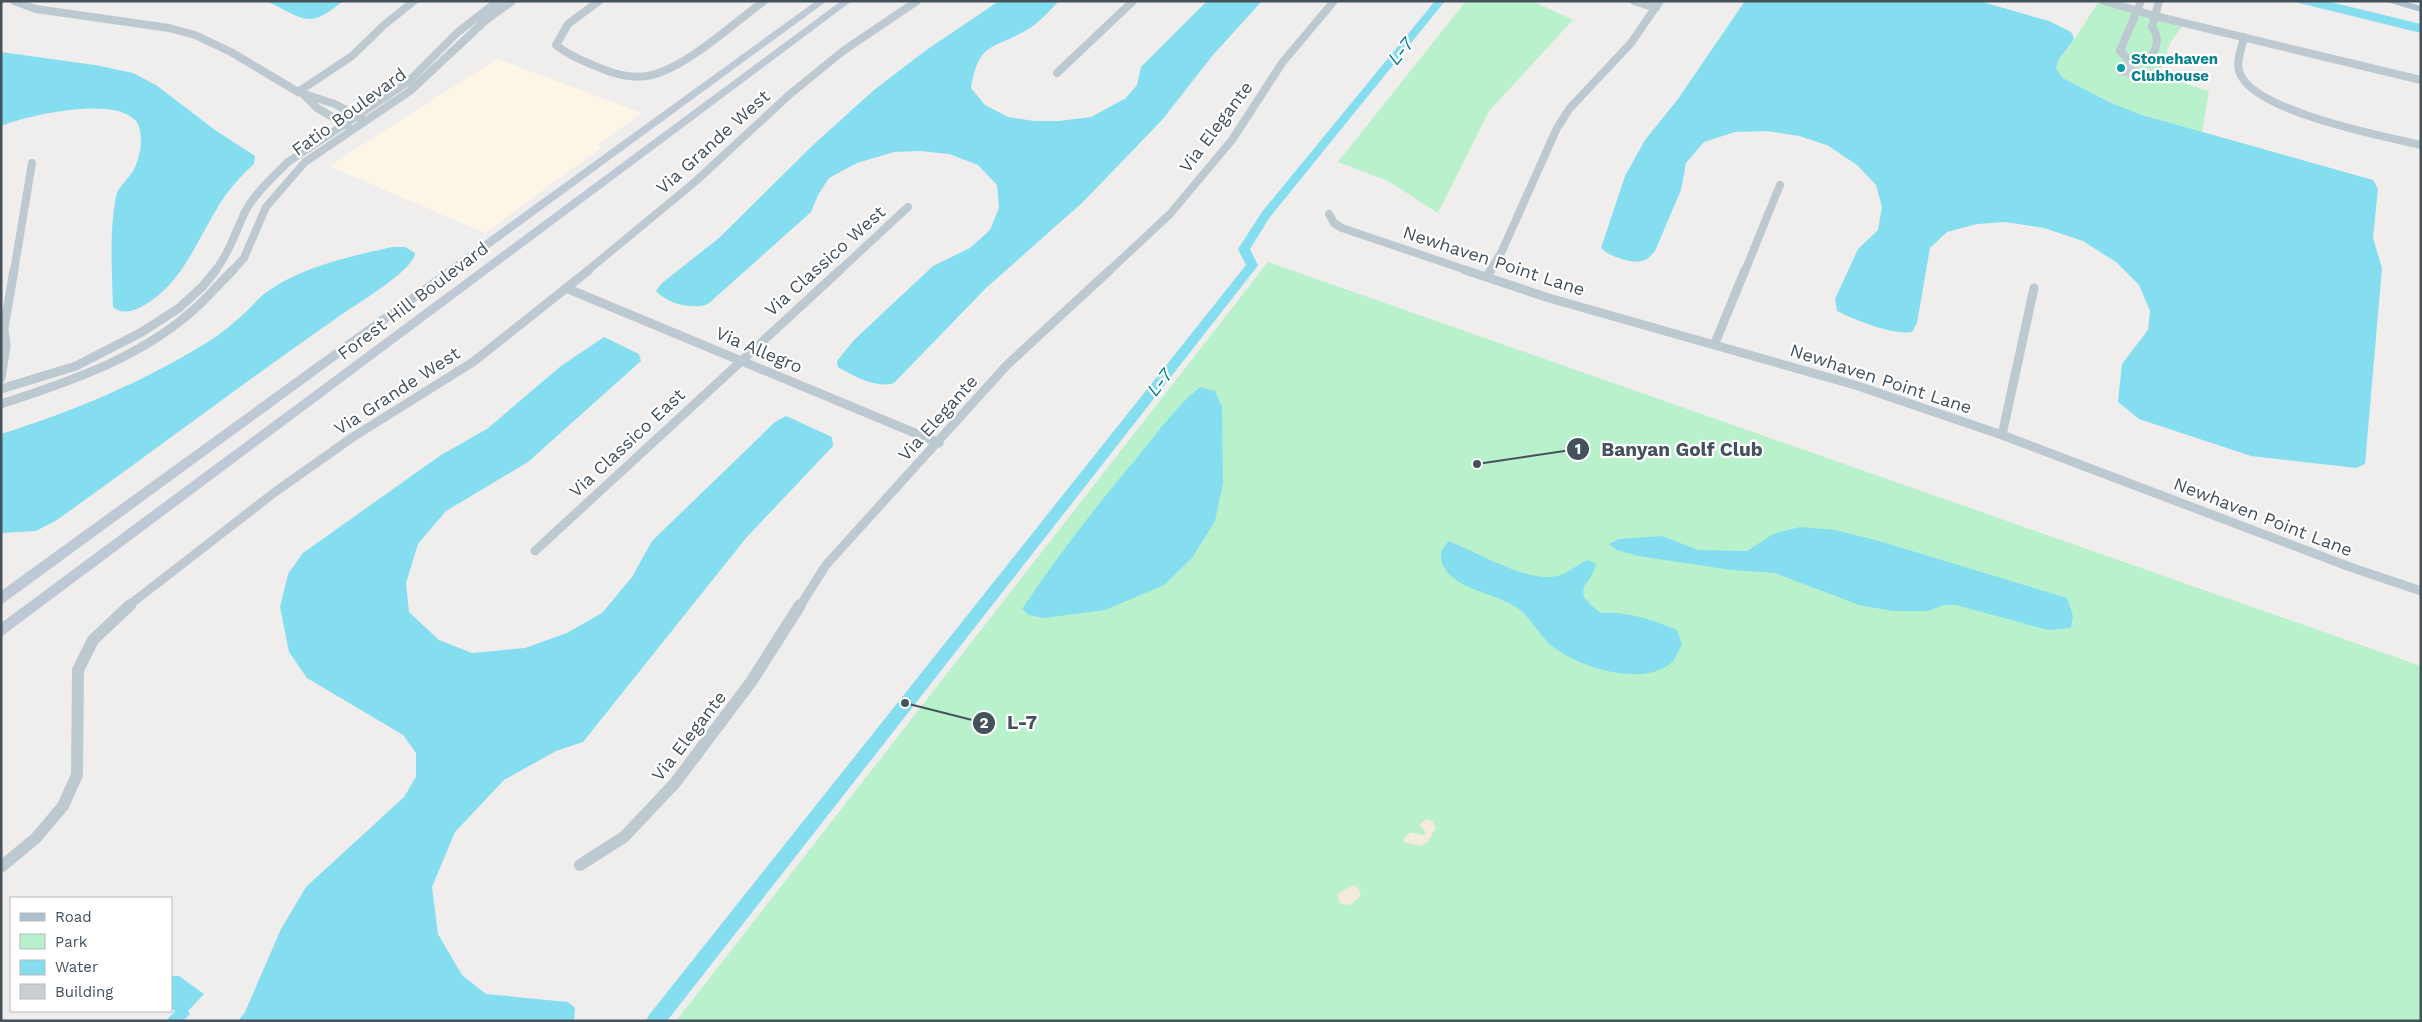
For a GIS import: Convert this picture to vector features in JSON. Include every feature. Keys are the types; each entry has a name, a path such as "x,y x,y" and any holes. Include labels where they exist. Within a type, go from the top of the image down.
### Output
{"main road":[{"name":"Forest Hill Boulevard","path":"1,599 822,1"},
{"name":"Forest Hill Boulevard","path":"1,631 848,1"},
{"path":"2389,1 2421,9"}],"street":[{"path":"14,1 46,11 169,28 195,35 232,52 300,93 317,108 354,129"},
{"path":"300,93 352,56 384,25 414,1"},
{"name":"Fatio Boulevard","path":"1,389 76,366 142,332 179,308 203,286 226,256 246,211 271,178 288,162 408,82 458,32 498,1"},
{"name":"Fatio Boulevard","path":"1,404 62,384 124,357 161,334 200,304 244,258 266,207 305,162 410,91 486,20 512,1"},
{"path":"599,1 571,19 561,32 556,45 566,54 613,74 633,76 653,75 671,68 764,1"},
{"name":"Via Grande West","path":"3,862 36,838 63,806 77,775 78,670 93,640 122,611 275,492 353,437 473,362 696,180 796,89 842,51 917,1"},
{"path":"1057,73 1133,1"},
{"name":"Via Elegante","path":"580,864 624,837 675,783 750,682 826,564 939,443 1007,365 1170,214 1232,140 1282,63 1334,1"},
{"path":"1486,277 1502,251 1557,128 1570,108 1631,43 1658,4 1634,1"},
{"path":"2104,1 2155,16 2421,80"},
{"path":"2130,1 2138,11"},
{"path":"2128,59 2120,51 2141,1"},
{"path":"2152,27 2160,1"},
{"path":"2133,22 2152,27 2158,34 2159,40 2150,60 2138,62"},
{"path":"2244,37 2238,68 2244,82 2260,95 2297,112 2421,145"},
{"path":"300,93 335,104 366,121"},
{"path":"1,378 6,346 3,331 32,163"},
{"path":"1715,343 1780,186"},
{"name":"Via Classico West","path":"741,359 908,207"},
{"name":"Newhaven Point Lane","path":"1329,214 1334,223 1342,228 1486,277 1550,298 1715,343 1854,385 2002,435 2350,567 2421,591"},
{"name":"Via Allegro","path":"566,288 741,359 939,443"},
{"path":"2002,435 2034,288"},
{"name":"Via Classico East","path":"535,551 741,359"}],"shaded area":[{"path":"497,59 642,113 598,145 602,147 485,233 329,166"}],"green space":[{"path":"1466,1 1532,1 1573,20 1489,111 1438,213 1388,181 1338,162"},
{"path":"2099,1 2185,23 2170,43 2159,76 2209,91 2202,132 2125,110 2063,78 2056,68 2059,59 2070,46"},
{"path":"1268,262 2421,666 2421,1021 676,1021"}],"sand":[{"path":"1426,819 1432,821 1436,827 1428,842 1420,846 1403,842 1408,834 1412,832 1424,835 1426,832 1419,825"},
{"path":"1353,885 1358,887 1361,895 1349,905 1340,903 1337,894"}],"water":[{"path":"266,1 343,1 321,16 305,19"},
{"path":"999,1 1059,1 1034,25 984,53 974,72 971,88 985,105 1008,117 1034,121 1059,121 1091,117 1126,98 1137,85 1141,67 1207,1 1262,1 1213,55 1162,120 1083,202 986,288 894,383 880,384 865,381 838,367 837,361 854,340 933,266 970,248 990,230 999,208 997,185 978,165 949,154 920,151 894,152 857,163 829,178 818,195 811,212 708,304 702,306 680,305 661,296 656,291 662,283 719,238 813,145 874,90 925,51"},
{"path":"1745,1 1979,1 2049,21 2071,32 2074,38 2073,41 2059,59 2056,68 2063,78 2111,103 2142,115 2373,180 2378,189 2373,238 2382,268 2365,464 2356,468 2251,456 2139,419 2118,402 2122,364 2148,330 2150,311 2139,285 2116,262 2083,241 2044,228 2006,222 1977,224 1947,232 1930,248 1917,323 1912,332 1884,329 1837,311 1835,299 1858,249 1878,230 1882,207 1876,185 1857,165 1827,145 1799,136 1767,131 1735,132 1704,142 1686,163 1681,190 1655,251 1646,260 1638,262 1620,259 1604,251 1601,248 1625,176 1645,140 1678,99"},
{"path":"2291,1 2326,1 2421,24 2421,33"},
{"path":"1,52 95,65 133,73 156,85 215,130 255,156 254,164 235,183 223,199 178,275 155,298 141,307 126,312 119,311 113,307 112,266 112,223 116,196 133,171 138,158 141,141 138,125 135,120 124,113 109,109 90,108 49,113 1,126"},
{"path":"392,247 405,247 415,253 405,269 382,288 267,367 57,520 36,531 1,533 1,434 80,406 157,371 217,336 264,294 293,277 325,264"},
{"path":"604,337 639,354 641,361 528,462 446,511 418,544 406,583 409,612 439,640 472,653 525,648 567,633 602,613 632,577 652,541 775,422 786,416 832,437 833,446 746,538 583,742 556,751 504,780 455,832 432,887 438,934 462,975 486,994 568,1002 575,1008 574,1021 238,1021 245,1012 281,929 306,887 404,797 416,777 416,753 403,735 307,678 289,652 280,607 288,574 303,553 441,455 487,429 561,366"},
{"path":"1200,387 1215,391 1222,407 1223,483 1215,521 1192,558 1164,585 1105,610 1044,618 1029,615 1022,609 1077,532 1166,422"},
{"path":"1800,527 1835,530 1879,541 2067,598 2073,616 2071,628 2048,630 1956,605 1944,605 1928,611 1893,611 1859,605 1775,573 1732,570 1638,556 1617,550 1609,544 1619,539 1662,536 1698,550 1747,551 1773,534"},
{"path":"1448,541 1504,566 1535,576 1549,577 1561,575 1588,560 1596,564 1583,593 1591,605 1601,613 1620,613 1640,617 1677,630 1682,644 1676,657 1671,663 1659,670 1645,674 1613,672 1581,663 1550,644 1516,607 1467,586 1449,575 1442,564 1441,556 1441,552"},
{"path":"172,976 179,976 204,994 188,1011 190,1014 183,1021 166,1021 175,1011 172,1009"}],"building":[{"path":"2132,62 2135,67 2130,78 2119,74 2125,63"}],"waterway":[{"name":"L-7","path":"655,1021 1252,265 1244,249 1266,215 1440,1"}],"place":[{"name":"Stonehaven Clubhouse","path":"2121,68"},
{"name":"Banyan Golf Club","path":"1477,464"},
{"name":"L-7","path":"905,703"}]}
